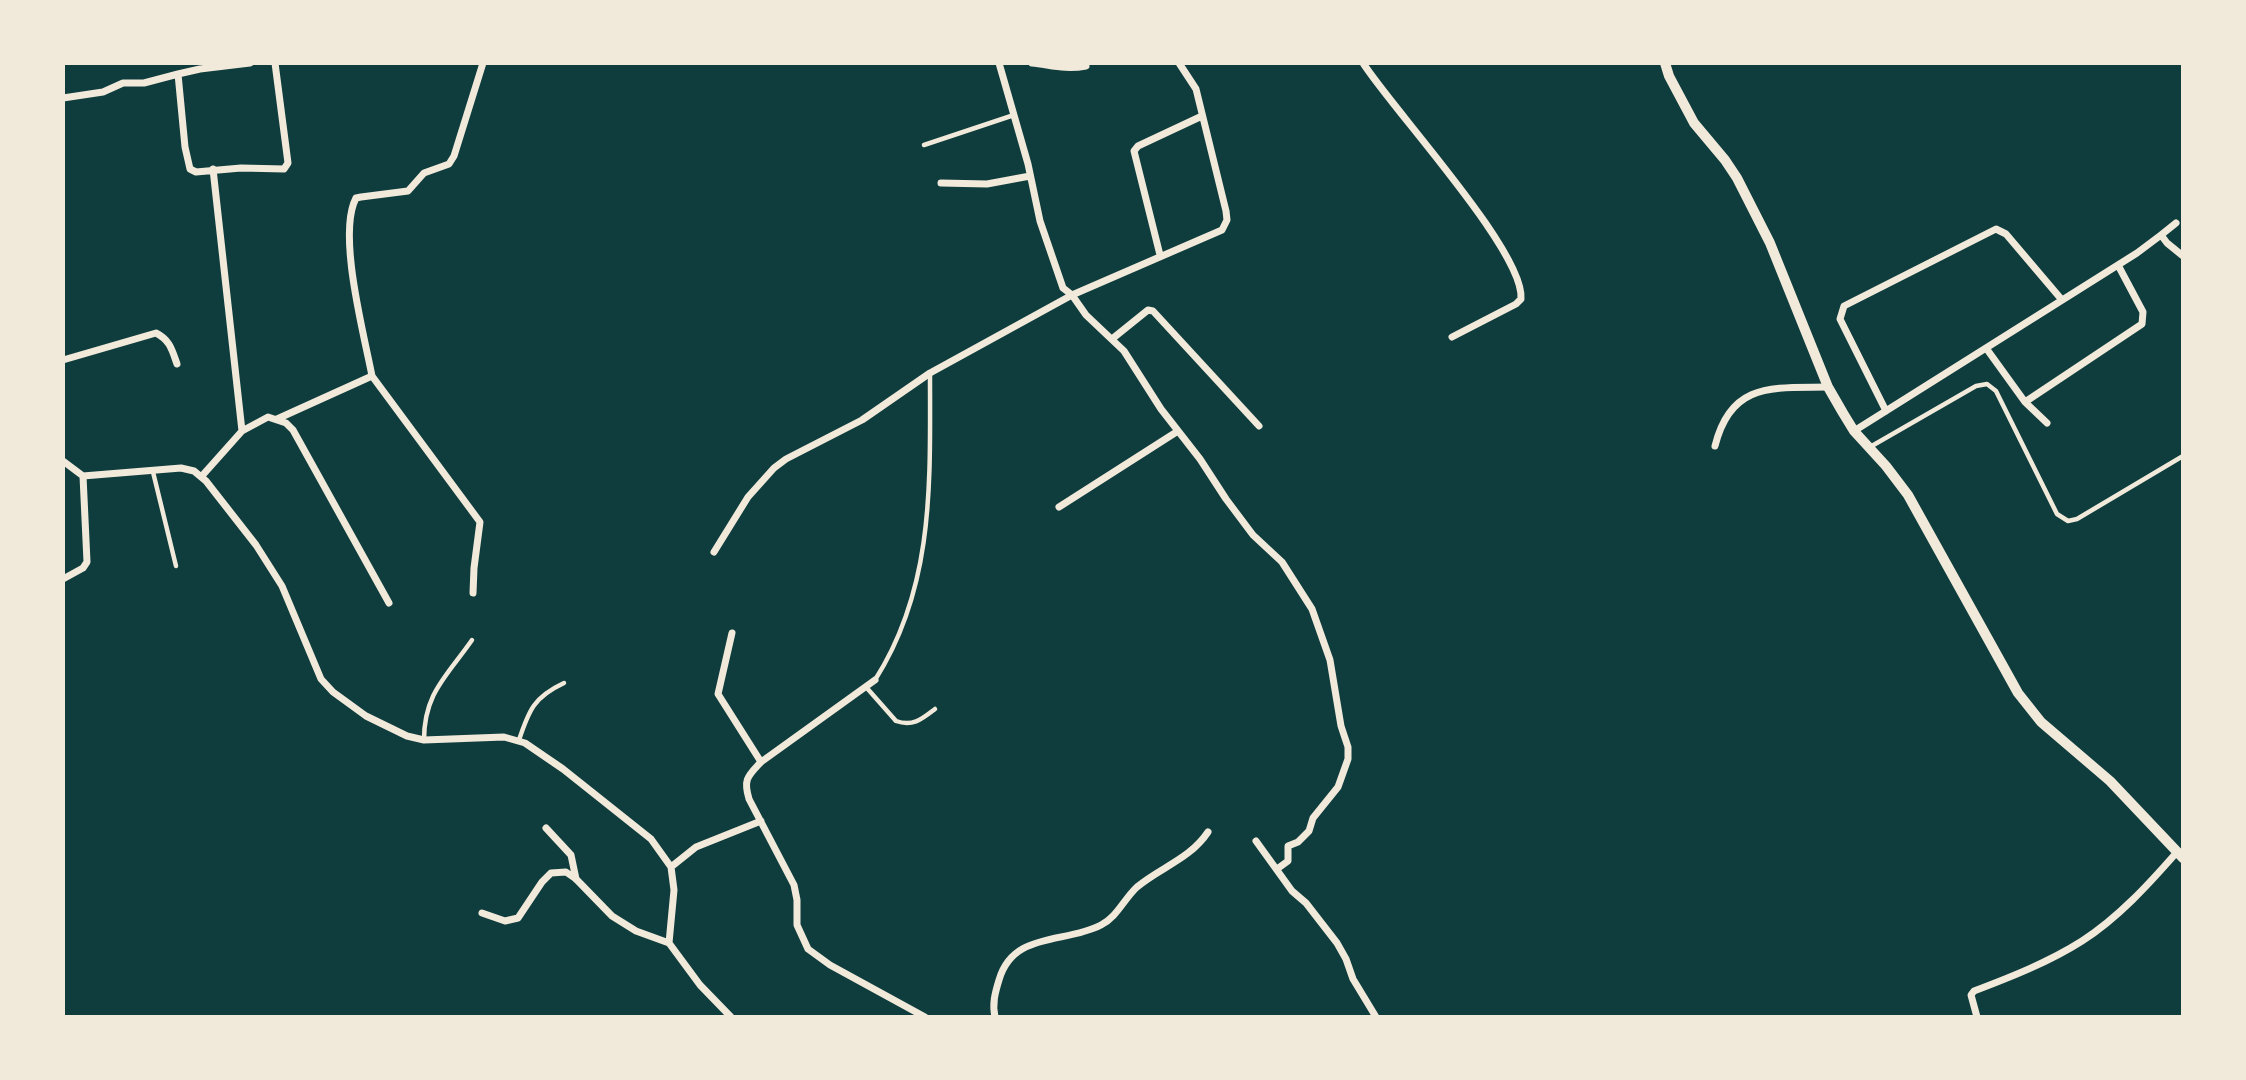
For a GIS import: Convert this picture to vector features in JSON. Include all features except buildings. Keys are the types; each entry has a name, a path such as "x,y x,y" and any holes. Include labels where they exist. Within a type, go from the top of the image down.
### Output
{"street":[{"path":"63,98 103,92 123,83 144,83 200,68 250,63"},
{"path":"178,74 185,147 190,169 196,172 213,169 284,169 288,163 275,63"},
{"path":"474,593 474,568 480,522 372,376 354,281 348,223 356,198 408,191 424,173 449,164 454,156 483,63"},
{"path":"999,63 1015,115 1048,248 1063,288 1072,295 1086,315 1124,351 1150,394 1253,535 1282,562 1294,578 1312,610 1330,660 1341,726 1348,747 1348,759 1338,787 1313,818 1305,836 1288,846 1288,861 1277,869"},
{"path":"1031,63 1056,69 1086,66"},
{"path":"714,552 748,497 774,468 798,452 872,414 930,373 1072,295 1222,230 1227,220 1196,89 1179,63"},
{"path":"1363,63 1493,232 1521,286 1521,299 1516,304 1452,337"},
{"path":"1665,63 1693,123 1737,178 1770,243 1828,387 1854,431 1908,495 2009,679 2031,711 2109,781 2180,855 2105,924 2082,941 2020,973 1974,991 1971,995 1977,1017"},
{"path":"1160,255 1134,151 1138,146 1202,116"},
{"path":"213,169 242,431"},
{"path":"941,183 987,184 1030,176"},
{"path":"1854,431 2118,265 2176,223"},
{"path":"1886,411 1840,319 1844,306 1996,229 2006,234 2062,300"},
{"path":"2161,235 2183,256"},
{"path":"2025,402 2142,324 2143,312 2118,265"},
{"path":"1112,339 1148,310 1153,311 1259,426"},
{"path":"63,360 156,333 165,337 177,364"},
{"path":"1986,348 2025,402 2047,423"},
{"path":"201,477 242,431 260,420 278,419 372,376"},
{"path":"1716,446 1719,432 1733,409 1751,394 1773,388 1828,387"},
{"path":"278,419 293,430 389,603"},
{"path":"1059,507 1178,430"},
{"path":"63,461 83,477 181,468 194,471 235,517 272,570 282,586 321,678 333,692 366,716 398,732 424,740 504,737 519,740 563,769 651,839 671,867 674,890 669,943"},
{"path":"63,579 83,568 87,562 83,477"},
{"path":"732,633 718,694 761,762"},
{"path":"875,680 761,762 747,777 746,787 794,885 797,925 808,949 830,965 925,1017"},
{"path":"671,867 696,847 761,821"},
{"path":"545,828 571,855 576,879"},
{"path":"995,1017 993,1004 1002,970 1010,957 1048,938 1078,933 1101,925 1116,914 1135,889 1192,852 1208,832"},
{"path":"1256,841 1292,891 1306,903 1337,943 1346,958 1353,979 1376,1017"},
{"path":"482,913 495,919 512,921 525,911 542,882 551,873 566,872 612,916 636,931 669,943 700,985 731,1017"}],"lane":[{"path":"924,145 1015,115"},
{"path":"875,680 893,652 904,626 919,574 927,510 930,373"},
{"path":"1869,447 1976,386 1987,384 1996,391 2057,514 2068,521 2077,520 2183,456"},
{"path":"153,472 176,566"},
{"path":"424,740 424,719 434,693 472,640"},
{"path":"519,740 528,713 538,698 564,683"},
{"path":"866,687 896,721 908,725 918,722 935,709"}]}
